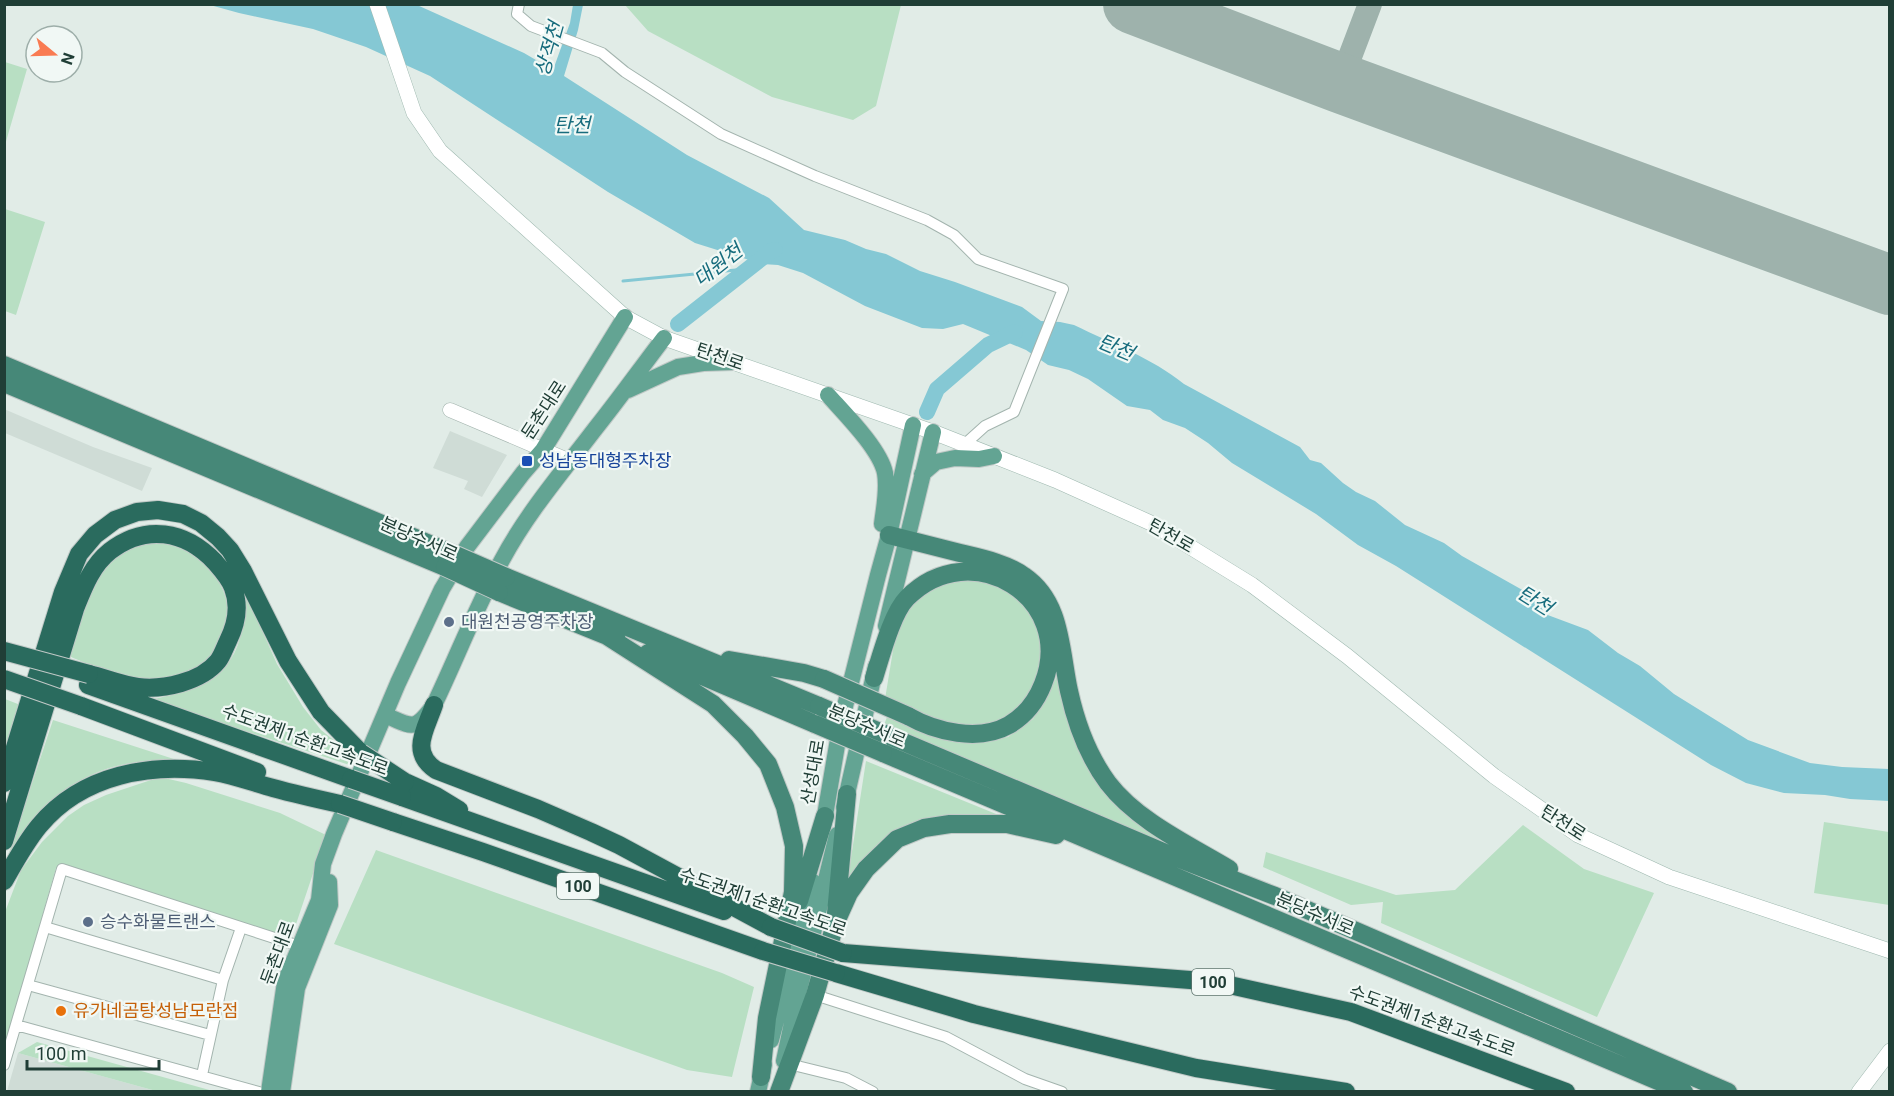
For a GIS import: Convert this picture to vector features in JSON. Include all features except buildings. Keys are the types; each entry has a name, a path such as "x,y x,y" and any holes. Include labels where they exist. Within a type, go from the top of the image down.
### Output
{"highway":[{"name":"분당수서로","path":"4,365 454,556 503,584 607,636 815,724 885,744 1275,896 1728,1092"},
{"name":"분당수서로","path":"4,382 454,556"},
{"path":"4,783 63,592 79,554 95,535 115,520 137,512 158,510 183,514 201,523 230,550 293,670 321,712 361,753 403,790"},
{"path":"4,841 75,609 86,581 97,565 108,552 129,538 149,534 170,535 190,542 207,553 234,588 237,609 234,628 219,661 197,676 167,686 139,687 87,679"},
{"path":"898,537 1001,565 1024,576 1041,592 1054,613 1068,690 1077,723 1091,755 1108,783 1134,810 1275,896"},
{"path":"690,652 804,673 920,723 948,731 976,734 999,730 1021,718 1037,700 1048,672 1050,651 1045,624 1034,603 999,578 976,572 951,572 924,584 906,599 893,620 873,678"},
{"name":"분당수서로","path":"503,584 690,652 819,706 885,744 1098,844 1684,1092"},
{"path":"607,636 713,704 746,736 768,764 785,807 794,846 793,892 767,1018 760,1084"},
{"name":"수도권제1순환고속도로","path":"4,652 87,679 351,780 403,790 492,829 843,953 1216,982 1352,1012 1566,1092"},
{"name":"100","path":"4,679 340,804 763,951 974,1014 1196,1068 1346,1092"},
{"path":"434,705 421,744 424,760 436,770 601,836 771,927"},
{"path":"4,881 18,855 40,825 61,805 110,778 139,771 179,768 218,772 285,792 340,804"},
{"path":"835,924 847,794"},
{"path":"782,952 825,816"},
{"path":"778,1092 815,995 835,924 849,893 866,869 897,839 924,828 950,824 1007,824 1098,844"}],"main road":[{"name":"탄천로","path":"377,4 414,113 440,151 625,317 664,338 965,444 1055,480 1153,525 1252,585 1347,656 1494,776 1578,835 1669,877 1889,951"},
{"name":"둔촌대로","path":"269,1092 285,982 319,900 324,864 334,834 442,589 454,556 543,450 625,317"},
{"path":"385,715 409,725 415,725 421,722 434,705 502,558 570,460 664,338"},
{"path":"625,391 678,367 734,362"},
{"path":"828,395 876,453 885,472 886,495 878,575"},
{"name":"산성대로","path":"778,1092 873,678 898,537 913,424"},
{"name":"산성대로","path":"760,1084 814,877 841,722 878,575 898,537 922,474 933,432"},
{"path":"922,474 936,462 955,458 979,459 994,456"},
{"name":"둔촌대로","path":"282,1092 297,988 330,905 329,885 324,864"},
{"path":"1859,1092 1890,1051"},
{"path":"1871,1092 1890,1067"}],"street":[{"path":"519,4 517,14 531,26 602,52 625,72 721,134 814,176 927,220 954,236 978,259 1064,290 1014,412 985,426 965,444"},
{"path":"450,410 570,460"},
{"path":"4,1065 62,869 299,946"},
{"path":"45,927 223,980"},
{"path":"202,1075 223,980 242,928"},
{"path":"28,985 210,1035"},
{"path":"815,995 946,1037 1025,1079 1062,1092"},
{"path":"16,1025 259,1092"},
{"path":"789,1064 846,1078 872,1091"}],"shaded area":[{"path":"4,409 93,447 152,468 142,491 5,433"},
{"path":"450,431 507,455 482,497 464,489 468,481 433,468"},
{"path":"18,1053 156,1091 7,1091"}],"green space":[{"path":"625,5 901,5 876,106 853,120 772,97 648,31"},
{"path":"4,62 24,68 24,79 5,145"},
{"path":"5,209 45,222 16,315 5,311"},
{"path":"154,542 177,545 192,551 208,567 221,586 228,608 227,623 225,632 212,656 200,668 184,677 154,681 116,675 69,656 93,582 105,564 137,543"},
{"path":"969,578 997,583 1027,604 1037,623 1044,648 1032,695 1017,712 993,725 965,728 922,716 885,699 898,620 917,600 944,582"},
{"path":"245,592 277,664 303,707 321,730 368,771 150,700 193,688 217,675 226,665 234,653 244,624"},
{"path":"1058,675 1124,811 1174,848 884,725 887,717 970,743 1008,737 1033,719"},
{"path":"5,699 23,706 5,760"},
{"path":"53,720 180,761 143,761 126,764 93,774 78,782 63,792 43,811 5,865"},
{"path":"866,761 1001,816 893,836 862,860 848,877"},
{"path":"160,777 280,813 326,835 293,933 280,938 230,919 56,868 5,1046 5,912 21,870 42,842 68,816 84,805"},
{"path":"1824,822 1889,832 1889,905 1814,893"},
{"path":"1523,825 1584,869 1654,893 1597,1017 1381,923 1383,902 1351,905 1263,867 1266,852 1396,895 1455,890"},
{"path":"376,850 722,973 754,987 732,1077 687,1070 334,944"},
{"path":"37,1042 213,1091 156,1091 18,1053"}],"water":[{"name":"탄천","path":"210,5 417,5 524,53 553,70 570,23 573,5 583,5 564,76 687,155 769,198 804,230 845,240 886,254 920,271 1022,307 1041,321 1074,325 1145,359 1184,384 1300,447 1310,460 1321,463 1343,483 1375,501 1405,525 1444,543 1462,556 1535,597 1545,614 1588,630 1618,653 1640,666 1674,694 1748,740 1810,763 1889,769 1889,801 1784,793 1746,783 1711,765 1396,566 1358,545 1316,514 1232,463 1185,428 1163,420 1150,410 1127,406 1088,379 1069,370 1048,365 1026,350 963,324 943,329 922,328 865,306 803,273 778,265 762,264 695,243 608,192 430,76 366,47 313,29"}],"waterway":[{"name":"대원천","path":"678,324 775,250"},
{"path":"623,281 746,269"},
{"path":"927,412 937,389 988,345 1015,332"}],"taxiway":[{"path":"1340,83 1370,4"}],"runway":[{"path":"1133,4 1340,83 1890,285"}],"place":[{"name":"성남동대형주차장","path":"527,461"},
{"name":"대원천공영주차장","path":"449,622"},
{"name":"승수화물트랜스","path":"88,922"},
{"name":"유가네곰탕성남모란점","path":"61,1011"}],"water label":[{"name":"상적천","path":"549,49"}]}
